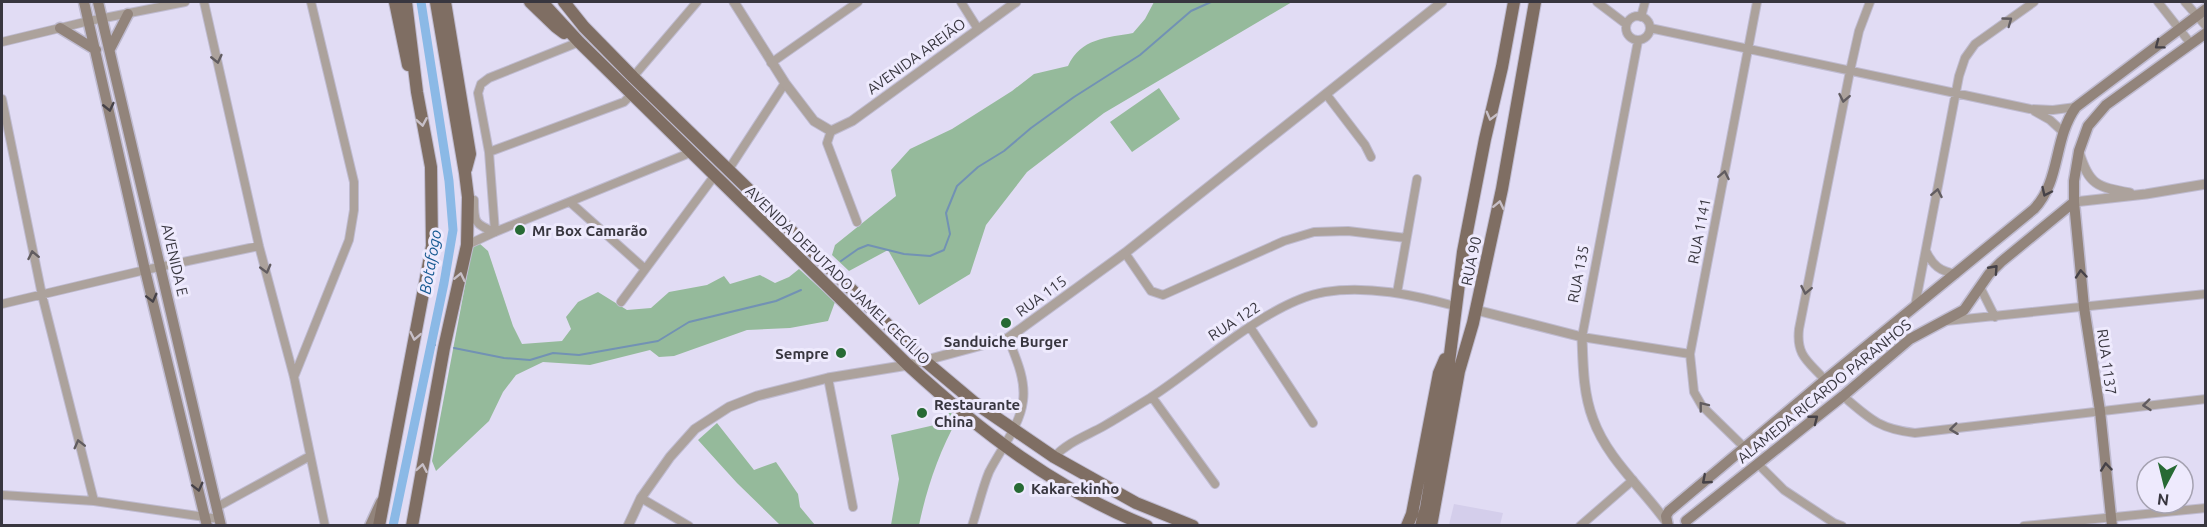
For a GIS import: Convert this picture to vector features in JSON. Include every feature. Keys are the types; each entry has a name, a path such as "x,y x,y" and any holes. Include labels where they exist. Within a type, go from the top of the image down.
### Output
{"main road":[{"name":"AVENIDA E","path":"84,2 145,270 206,521"},
{"name":"AVENIDA E","path":"98,2 220,522"},
{"path":"395,2 404,53 417,92"},
{"path":"379,525 432,246 430,167 417,92 406,2"},
{"path":"412,525 444,348 466,245 468,197 436,2"},
{"path":"445,2 470,154 465,175"},
{"path":"530,2 556,27 579,42"},
{"name":"AVENIDA DEPUTADO JAMEL CECÍLIO","path":"567,2 584,27 633,77 926,361 975,403 1054,457 1136,503 1192,525"},
{"name":"RUA 90","path":"1421,525 1445,394 1455,306 1483,147 1496,96 1514,2"},
{"name":"RUA 90","path":"1431,525 1459,371 1473,324 1502,189 1535,2"},
{"name":"AVENIDA DEPUTADO JAMEL CECÍLIO","path":"550,4 579,42 908,365 955,408 1003,446 1045,474 1127,518 1147,525"},
{"name":"AVENIDA DEPUTADO JAMEL CECÍLIO","path":"550,4 584,27"},
{"name":"ALAMEDA RICARDO PARANHOS","path":"1669,516 1744,447 2044,199 2050,185 2062,131 2076,107 2201,12"},
{"path":"110,50 128,14"},
{"path":"60,28 96,50"},
{"path":"2074,202 2074,181 2079,151 2088,126 2106,105 2205,33"},
{"name":"ALAMEDA RICARDO PARANHOS","path":"1685,523 1910,339 1964,310 2001,262 2074,202"},
{"name":"RUA 1137","path":"2074,202 2084,307 2100,411 2111,521"},
{"path":"1440,525 1473,324"},
{"path":"1407,525 1412,514 1439,373 1452,342"},
{"path":"370,525 385,494"},
{"path":"1669,516 1685,513 1685,523"}],"street":[{"path":"2,42 102,18 185,2"},
{"path":"204,2 259,246 294,377 325,525"},
{"path":"294,377 349,240 354,210 354,182 311,2"},
{"path":"633,77 697,2"},
{"path":"734,2 785,83 814,121 831,131 826,143 857,222"},
{"path":"771,63 858,2"},
{"path":"961,2 978,29"},
{"name":"AVENIDA AREIÃO","path":"831,131 852,121 1016,2"},
{"name":"RUA 115","path":"628,525 641,498 670,456 695,429 729,407 757,396 828,378 926,361 1008,338 1125,253 1442,2"},
{"path":"1598,2 1626,24 1629,36 1638,40 1647,36 1650,28 1641,17 1633,17 1626,24"},
{"path":"1641,17 1645,2"},
{"name":"RUA 1141","path":"1744,447 1702,406 1694,392 1690,354 1757,2"},
{"path":"1825,380 1802,355 1797,343 1850,71 1859,31 1870,2"},
{"path":"1914,307 1959,76 1965,58 1975,45 2034,2"},
{"path":"2158,2 2191,44"},
{"path":"2186,2 2201,12 2205,26"},
{"path":"1650,28 2030,109 2053,110 2076,107"},
{"name":"RUA 135","path":"1638,40 1582,337 1585,381 1592,419 1606,446 1632,480 1669,516"},
{"path":"495,232 489,152 478,93 481,84 489,78 579,42"},
{"path":"729,169 785,83"},
{"path":"489,152 624,102 632,94"},
{"path":"1326,94 1365,145 1371,157"},
{"path":"2,99 42,295 94,501"},
{"path":"2030,109 2050,120 2062,131"},
{"path":"2079,151 2089,178 2095,184 2138,195"},
{"path":"466,245 692,152"},
{"path":"465,175 473,186 474,218 479,225 495,232"},
{"path":"621,302 715,175"},
{"path":"1397,293 1417,179"},
{"path":"2074,202 2205,184"},
{"path":"571,202 645,269"},
{"path":"1125,253 1151,291 1163,295 1170,294 1284,241 1314,232 1348,231 1406,238"},
{"path":"2,304 259,246"},
{"path":"1926,250 1931,262 1937,268 1956,274"},
{"path":"1980,287 1995,317"},
{"name":"RUA 122","path":"1054,457 1064,447 1152,397 1250,327 1290,304 1324,292 1397,293 1455,306"},
{"path":"1944,321 2205,294"},
{"path":"1476,310 1582,337 1690,354"},
{"path":"1250,327 1313,423"},
{"path":"972,525 988,474 1018,423 1024,400 1020,370 1008,338"},
{"path":"828,378 853,507"},
{"path":"1843,396 1873,422 1894,431 1915,434 2205,399"},
{"path":"1152,397 1215,484"},
{"path":"217,507 310,456"},
{"path":"1758,464 1784,490 1834,523 1842,525"},
{"path":"1580,525 1632,480"},
{"path":"2,495 94,501 220,522"},
{"path":"641,498 689,525"},
{"path":"2024,525 2111,521 2205,508"}],"shaded area":[{"path":"1454,504 1503,513 1500,525 1449,525"}],"green space":[{"path":"1154,2 1292,2 1104,113 1027,172 986,225 970,274 919,305 888,250 849,271 832,255 835,245 896,196 891,170 910,149 952,129 1012,91 1034,74 1068,66 1073,57 1087,45 1104,38 1133,33 1145,19"},
{"path":"1159,88 1180,119 1132,152 1110,122"},
{"path":"471,236 488,251 513,326 522,344 562,341 571,329 566,317 578,302 598,292 627,310 651,308 669,292 707,285 724,276 730,284 760,275 775,283 789,277 799,269 835,302 828,321 790,328 747,330 674,356 659,357 650,350 590,365 543,362 516,375 503,392 489,421 436,471 432,461 471,254"},
{"path":"948,411 958,418 934,470 919,525 891,525 899,479 891,435 939,424"},
{"path":"717,423 754,470 776,462 798,494 800,507 815,525 780,525 737,483 698,440"}],"waterway":[{"name":"Botafogo","path":"393,526 453,230 449,181 421,2"},
{"path":"841,261 868,245 904,254 930,256 944,250 950,234 946,213 957,186 978,167 1004,151 1074,97 1140,55 1191,11 1211,2"},
{"path":"454,348 504,358 530,360 553,353 579,355 658,341 689,322 776,301 801,290"},
{"name":"Botafogo","path":"431,344 435,345"}],"place":[{"name":"Mr Box Camarão","path":"520,230"},
{"name":"Sanduiche Burger","path":"1006,323"},
{"name":"Sempre","path":"841,353"},
{"name":"Restaurante China","path":"922,413"},
{"name":"Kakarekinho","path":"1019,488"}]}
